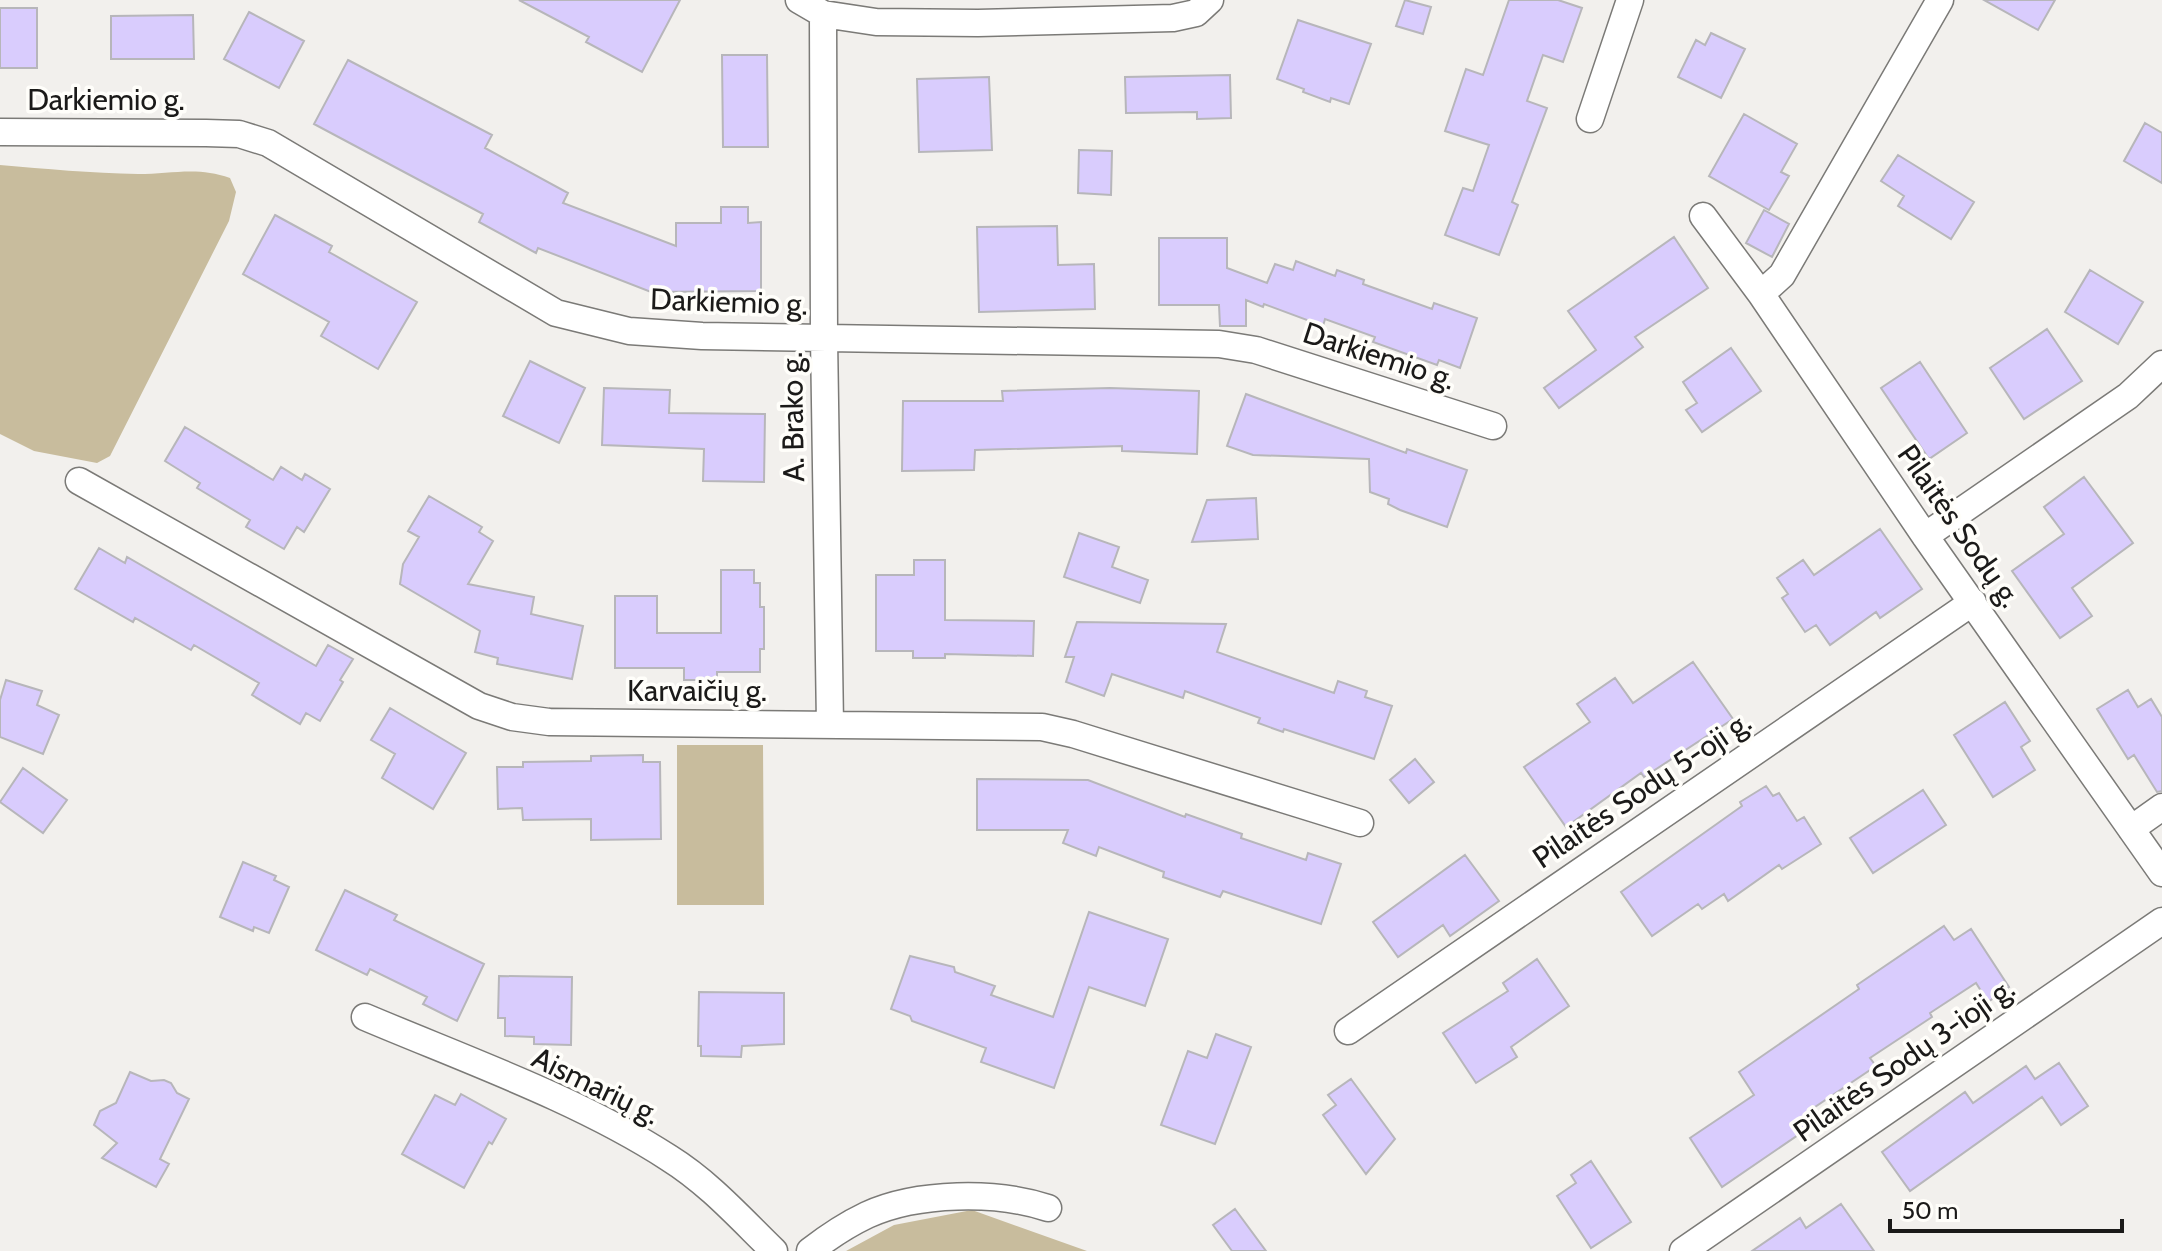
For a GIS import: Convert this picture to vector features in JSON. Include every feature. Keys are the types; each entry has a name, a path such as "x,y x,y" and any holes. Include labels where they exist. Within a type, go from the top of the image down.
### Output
{"street":[{"path":"799,0 823,14 890,23 1173,18 1196,13 1210,0"},
{"path":"1590,119 1630,0"},
{"path":"1761,294 1782,275 1940,0"},
{"name":"A. Brako g.","path":"823,14 830,724"},
{"name":"Darkiemio g.","path":"0,132 239,134 268,143 556,313 629,331 702,336 1219,344 1256,350 1493,426"},
{"name":"Pilaitės Sodų g.","path":"1703,216 1761,294 1925,536 2162,873"},
{"path":"1925,536 2128,396 2162,364"},
{"name":"Karvaičių g.","path":"79,481 479,706 512,717 549,722 1042,727 1360,823"},
{"name":"Pilaitės Sodų 5-oji g.","path":"1348,1031 1973,602"},
{"path":"2131,829 2162,807"},
{"name":"Pilaitės Sodų 3-ioji g.","path":"1683,1251 2162,921"},
{"name":"Aismarių g.","path":"365,1017 576,1107 669,1157 705,1184 774,1251"},
{"path":"810,1251 870,1214 910,1203 964,1196 995,1196 1048,1208"}],"shaded area":[{"path":"0,165 120,173 207,172 230,178 236,192 229,221 110,456 97,463 34,451 0,434"},
{"path":"677,745 763,745 764,905 677,905"},
{"path":"972,1210 1087,1251 846,1251 894,1225"}],"building":[{"path":"519,0 680,0 642,72 586,42 589,37"},
{"path":"1405,0 1431,7 1423,34 1396,26"},
{"path":"1509,0 1558,0 1582,8 1563,62 1543,55 1527,101 1547,108 1512,202 1518,205 1499,255 1445,235 1463,188 1473,191 1489,145 1445,131 1466,69 1483,75"},
{"path":"1984,0 2055,0 2038,30"},
{"path":"0,8 37,8 37,68 0,68"},
{"path":"249,12 304,41 279,88 224,59"},
{"path":"193,15 194,59 111,59 111,16"},
{"path":"1298,20 1371,44 1349,104 1331,98 1330,102 1277,79"},
{"path":"1711,33 1745,49 1721,98 1678,77 1696,40 1705,45"},
{"path":"722,55 767,55 768,147 723,147"},
{"path":"348,60 492,135 485,148 568,193 563,203 676,246 676,223 721,223 721,207 748,207 748,223 761,222 761,291 651,292 538,248 536,253 479,222 483,214 314,124"},
{"path":"1230,75 1231,118 1197,119 1197,112 1126,113 1125,77"},
{"path":"989,77 992,150 919,152 917,79"},
{"path":"1744,114 1797,144 1781,172 1789,176 1769,210 1709,176"},
{"path":"2145,123 2162,133 2162,183 2124,161"},
{"path":"1079,150 1112,151 1111,195 1078,193"},
{"path":"1898,155 1974,202 1951,239 1898,206 1904,196 1881,181"},
{"path":"1764,210 1789,224 1772,257 1746,243"},
{"path":"275,215 332,246 329,252 417,302 378,369 321,336 329,322 243,274"},
{"path":"1057,226 1058,265 1094,264 1095,309 979,312 977,227"},
{"path":"1674,237 1708,288 1635,337 1643,347 1559,408 1544,388 1596,350 1568,311"},
{"path":"1159,238 1227,238 1227,268 1267,283 1275,264 1293,270 1296,261 1335,276 1337,270 1364,280 1363,284 1432,309 1434,303 1477,318 1460,368 1439,360 1437,365 1373,342 1375,337 1325,319 1323,326 1246,300 1246,326 1220,326 1219,305 1159,305"},
{"path":"2090,270 2143,302 2118,344 2065,312"},
{"path":"2047,329 2082,381 2024,419 1990,368"},
{"path":"1731,348 1761,391 1702,432 1686,410 1697,403 1683,382"},
{"path":"530,361 585,388 559,443 503,416"},
{"path":"1920,362 1967,433 1929,459 1881,388"},
{"path":"604,388 670,390 669,413 765,414 764,482 703,481 704,449 602,445"},
{"path":"1110,388 1199,391 1197,454 1122,451 1122,446 975,450 974,470 902,471 903,401 1003,401 1002,391"},
{"path":"1246,394 1406,453 1407,449 1467,470 1447,527 1400,510 1388,504 1389,499 1370,492 1369,459 1253,455 1227,446"},
{"path":"185,427 273,480 281,467 302,480 305,474 330,489 304,532 297,527 284,549 246,527 250,520 197,488 200,483 165,461"},
{"path":"2084,477 2133,543 2072,588 2092,616 2060,638 2012,571 2064,534 2044,507"},
{"path":"429,496 482,527 479,532 493,541 468,584 534,597 531,614 583,626 572,679 497,664 498,658 475,652 480,631 400,584 403,564 419,537 408,531"},
{"path":"1256,498 1258,539 1192,542 1207,500"},
{"path":"1880,529 1922,589 1880,618 1876,612 1830,645 1816,625 1805,632 1782,598 1788,594 1777,578 1803,560 1814,575"},
{"path":"1079,533 1119,547 1112,567 1148,580 1140,603 1064,577"},
{"path":"99,548 125,563 127,557 316,666 328,645 353,659 320,721 306,713 300,724 252,695 259,683 194,645 191,650 75,589"},
{"path":"914,560 945,560 945,620 1034,621 1033,656 945,654 945,658 913,658 913,651 876,651 876,575 914,575"},
{"path":"721,570 754,570 754,583 760,583 760,607 764,607 764,649 760,649 760,672 717,672 717,680 684,680 684,668 615,668 615,596 657,596 657,633 721,633"},
{"path":"1077,622 1226,624 1217,652 1334,693 1338,681 1367,691 1365,697 1392,706 1374,759 1284,729 1283,732 1258,723 1260,718 1185,691 1183,698 1112,674 1104,696 1066,682 1074,657 1065,657"},
{"path":"1693,662 1733,719 1644,777 1641,773 1566,827 1524,767 1590,722 1577,704 1615,678 1633,703"},
{"path":"6,680 42,691 37,705 59,715 43,754 0,737 0,700"},
{"path":"2128,690 2138,707 2151,699 2162,717 2162,791 2157,792 2134,755 2128,759 2097,709"},
{"path":"2005,702 2030,741 2021,747 2035,770 1993,797 1954,735"},
{"path":"390,708 466,753 433,809 382,778 395,754 371,740"},
{"path":"643,755 643,762 660,762 661,839 591,840 591,819 523,820 522,808 498,809 497,767 523,767 523,762 591,761 591,756"},
{"path":"1415,759 1434,782 1409,803 1390,780"},
{"path":"23,768 67,800 43,833 0,802"},
{"path":"977,779 1088,780 1306,860 1308,853 1341,864 1321,924 1223,891 1220,897 1163,877 1164,872 1099,847 1096,856 1063,843 1068,830 977,830"},
{"path":"1766,786 1773,796 1779,793 1797,821 1804,817 1821,844 1782,869 1779,865 1728,901 1724,894 1702,909 1698,904 1652,936 1621,892 1742,806 1740,802"},
{"path":"1923,790 1946,825 1873,873 1850,838"},
{"path":"1465,855 1499,901 1450,936 1443,925 1398,957 1373,922"},
{"path":"243,862 276,876 274,880 289,887 269,933 254,927 253,931 220,917"},
{"path":"345,890 397,915 394,920 484,964 457,1021 423,1004 427,997 370,969 367,975 316,950"},
{"path":"1089,912 1168,939 1145,1006 1089,987 1054,1088 981,1062 986,1048 912,1021 910,1016 891,1009 910,956 954,967 955,972 995,986 991,995 1053,1017"},
{"path":"1944,926 1954,940 1971,929 2009,987 1988,1002 1976,983 1930,1013 1932,1017 1870,1058 1876,1066 1812,1109 1820,1120 1722,1187 1690,1138 1754,1095 1739,1072 1859,989 1857,985"},
{"path":"1537,959 1569,1006 1511,1047 1517,1057 1476,1083 1443,1033 1508,991 1503,983"},
{"path":"499,976 572,977 571,1045 534,1044 534,1037 505,1036 505,1018 498,1018"},
{"path":"699,992 784,993 784,1044 742,1046 741,1057 701,1056 701,1046 698,1046"},
{"path":"1216,1034 1251,1047 1215,1144 1161,1125 1188,1051 1207,1058"},
{"path":"2059,1063 2088,1106 2061,1125 2042,1097 1910,1191 1882,1152 1965,1092 1973,1103 2026,1066 2035,1079"},
{"path":"130,1072 151,1081 171,1083 177,1093 189,1099 160,1159 169,1164 156,1187 102,1158 117,1143 94,1125 100,1111 116,1103"},
{"path":"1351,1079 1395,1139 1366,1174 1323,1115 1336,1105 1328,1095"},
{"path":"461,1094 506,1119 492,1144 489,1142 464,1188 402,1154 435,1095 455,1105"},
{"path":"1591,1161 1631,1222 1591,1248 1557,1196 1576,1183 1571,1175"},
{"path":"1841,1204 1874,1251 1752,1251 1800,1218 1806,1228"},
{"path":"1235,1209 1266,1251 1232,1251 1213,1225"}]}
